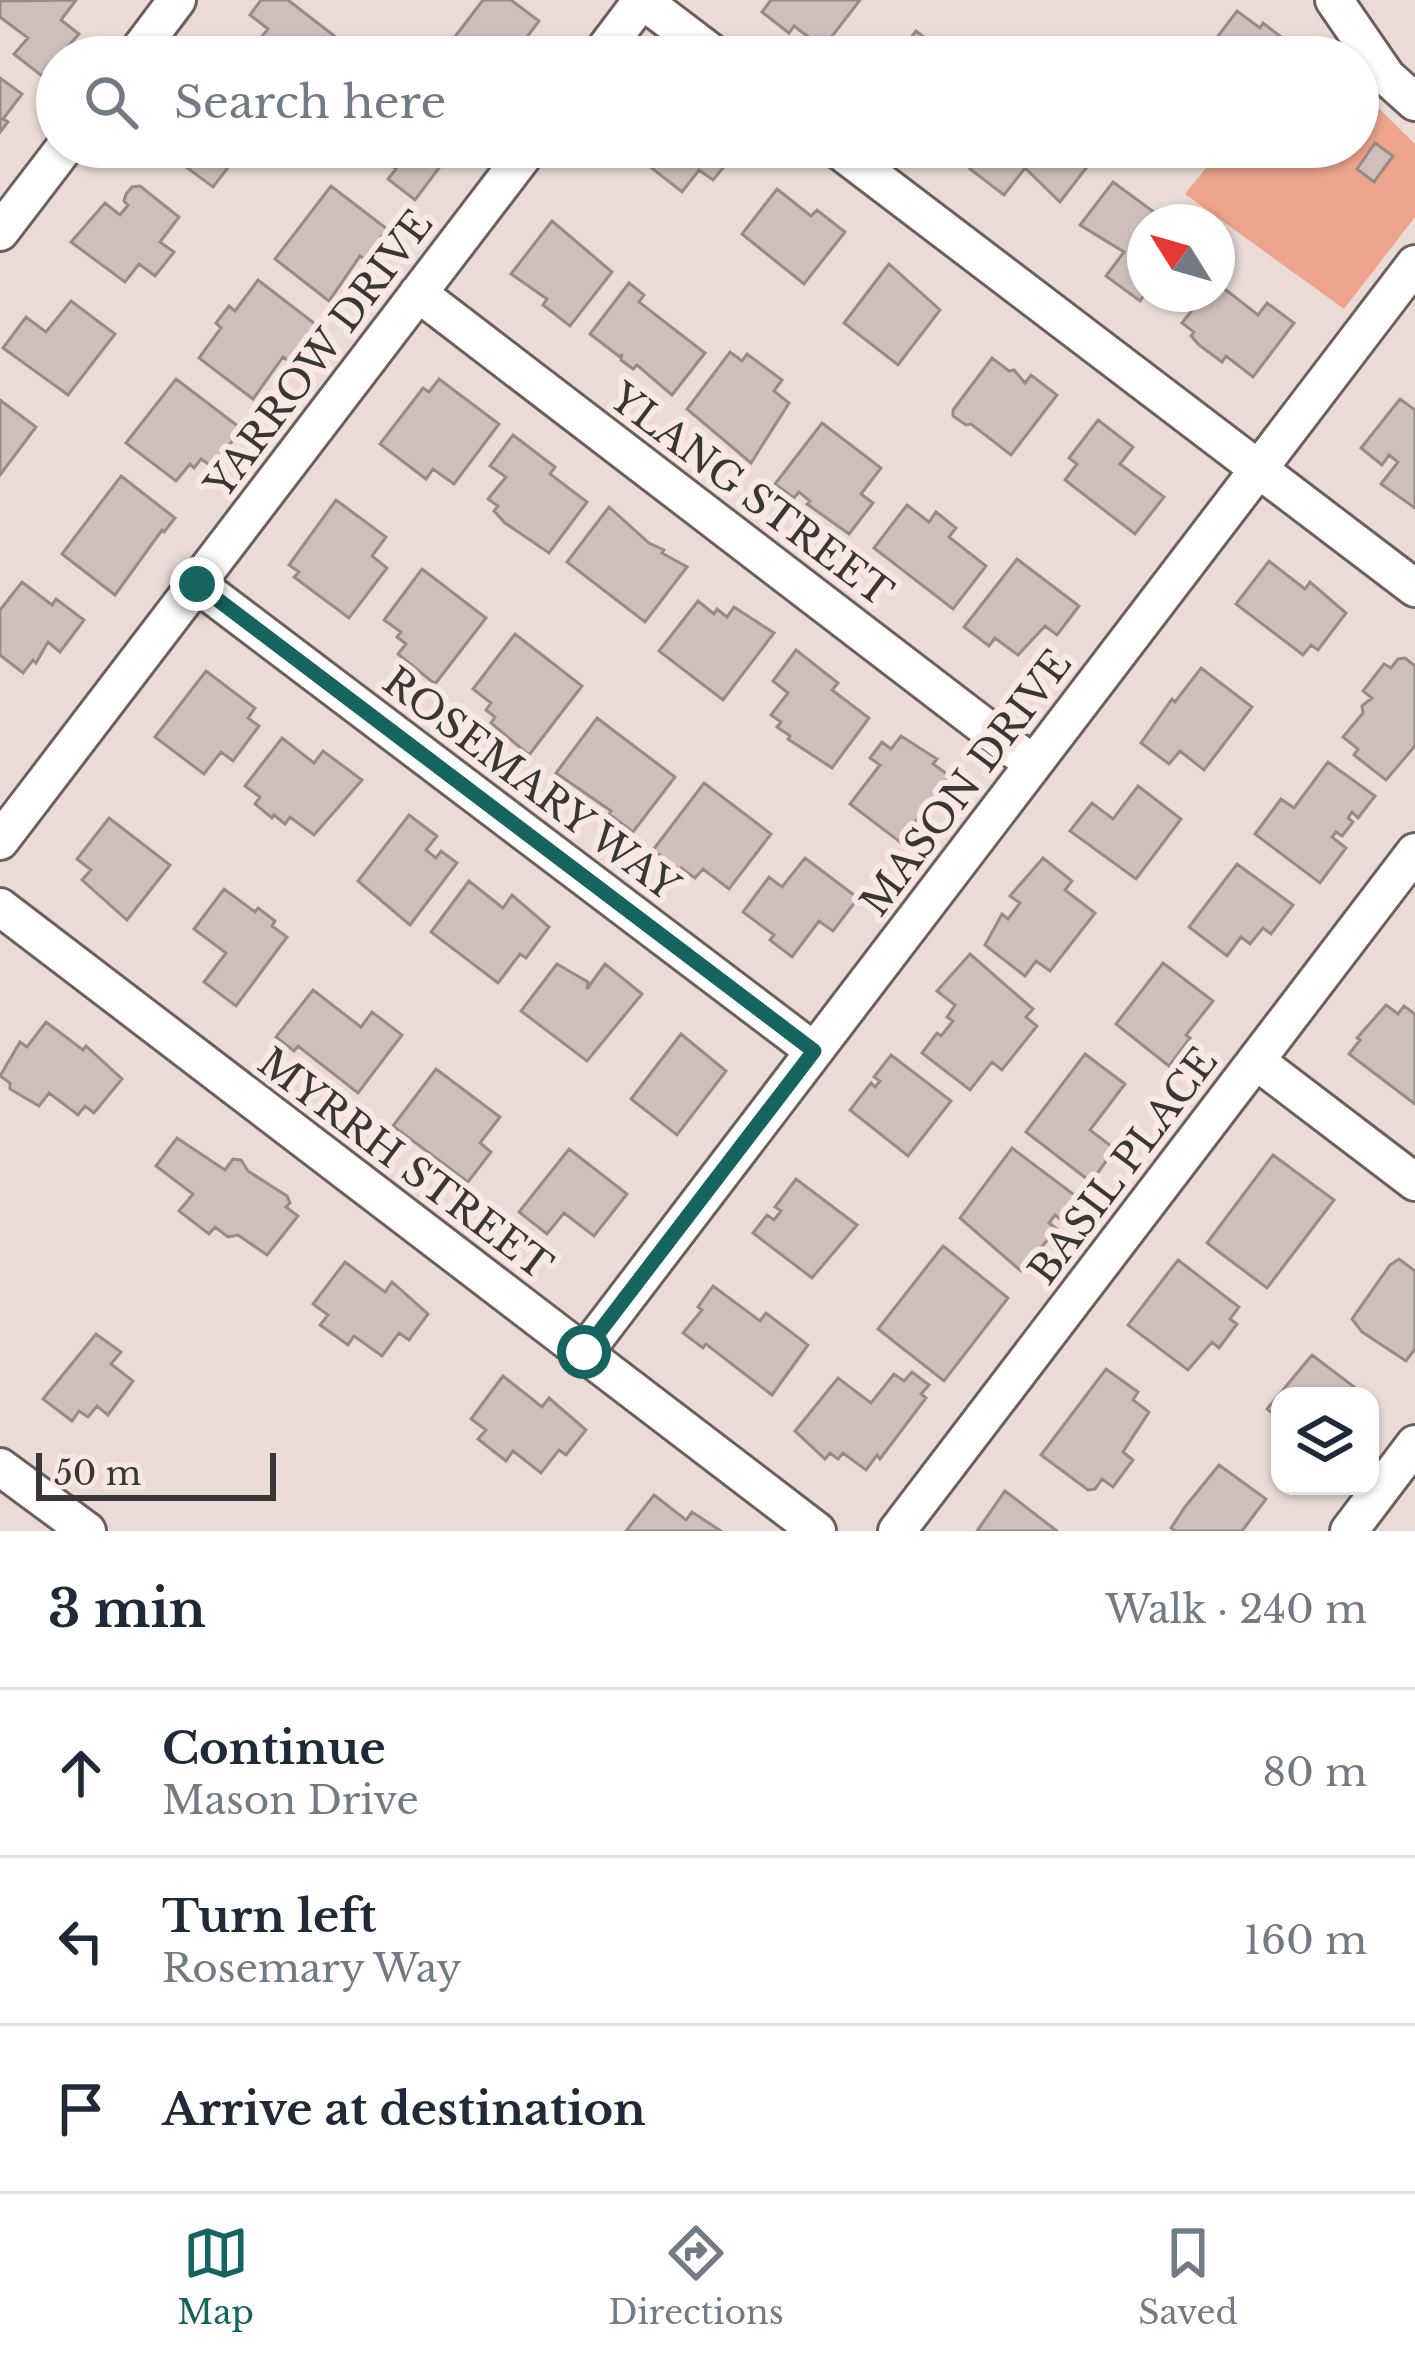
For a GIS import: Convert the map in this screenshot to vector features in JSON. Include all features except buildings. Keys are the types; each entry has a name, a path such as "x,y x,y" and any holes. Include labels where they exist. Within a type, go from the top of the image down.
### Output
{"street":[{"path":"150,36 177,0"},
{"path":"615,36 642,0 689,36"},
{"path":"1334,0 1359,36"},
{"path":"1379,65 1415,102"},
{"path":"0,232 49,168"},
{"name":"YARROW DRIVE","path":"0,841 514,168"},
{"path":"863,168 1415,588"},
{"name":"MASON DRIVE","path":"584,1352 1415,264"},
{"name":"YLANG STREET","path":"418,293 1033,764"},
{"name":"ROSEMARY WAY","path":"197,584 814,1051"},
{"name":"BASIL PLACE","path":"897,1531 1415,852"},
{"name":"MYRRH STREET","path":"0,907 817,1531"},
{"path":"1256,1061 1415,1182"},
{"path":"1348,1531 1415,1444"},
{"path":"0,1467 87,1531"}],"shaded area":[{"path":"1379,109 1415,144 1415,217 1344,309 1235,230 1235,204 1199,204 1185,194 1206,168 1379,168"}],"route":[{"path":"197,584 814,1051 584,1352"}]}
